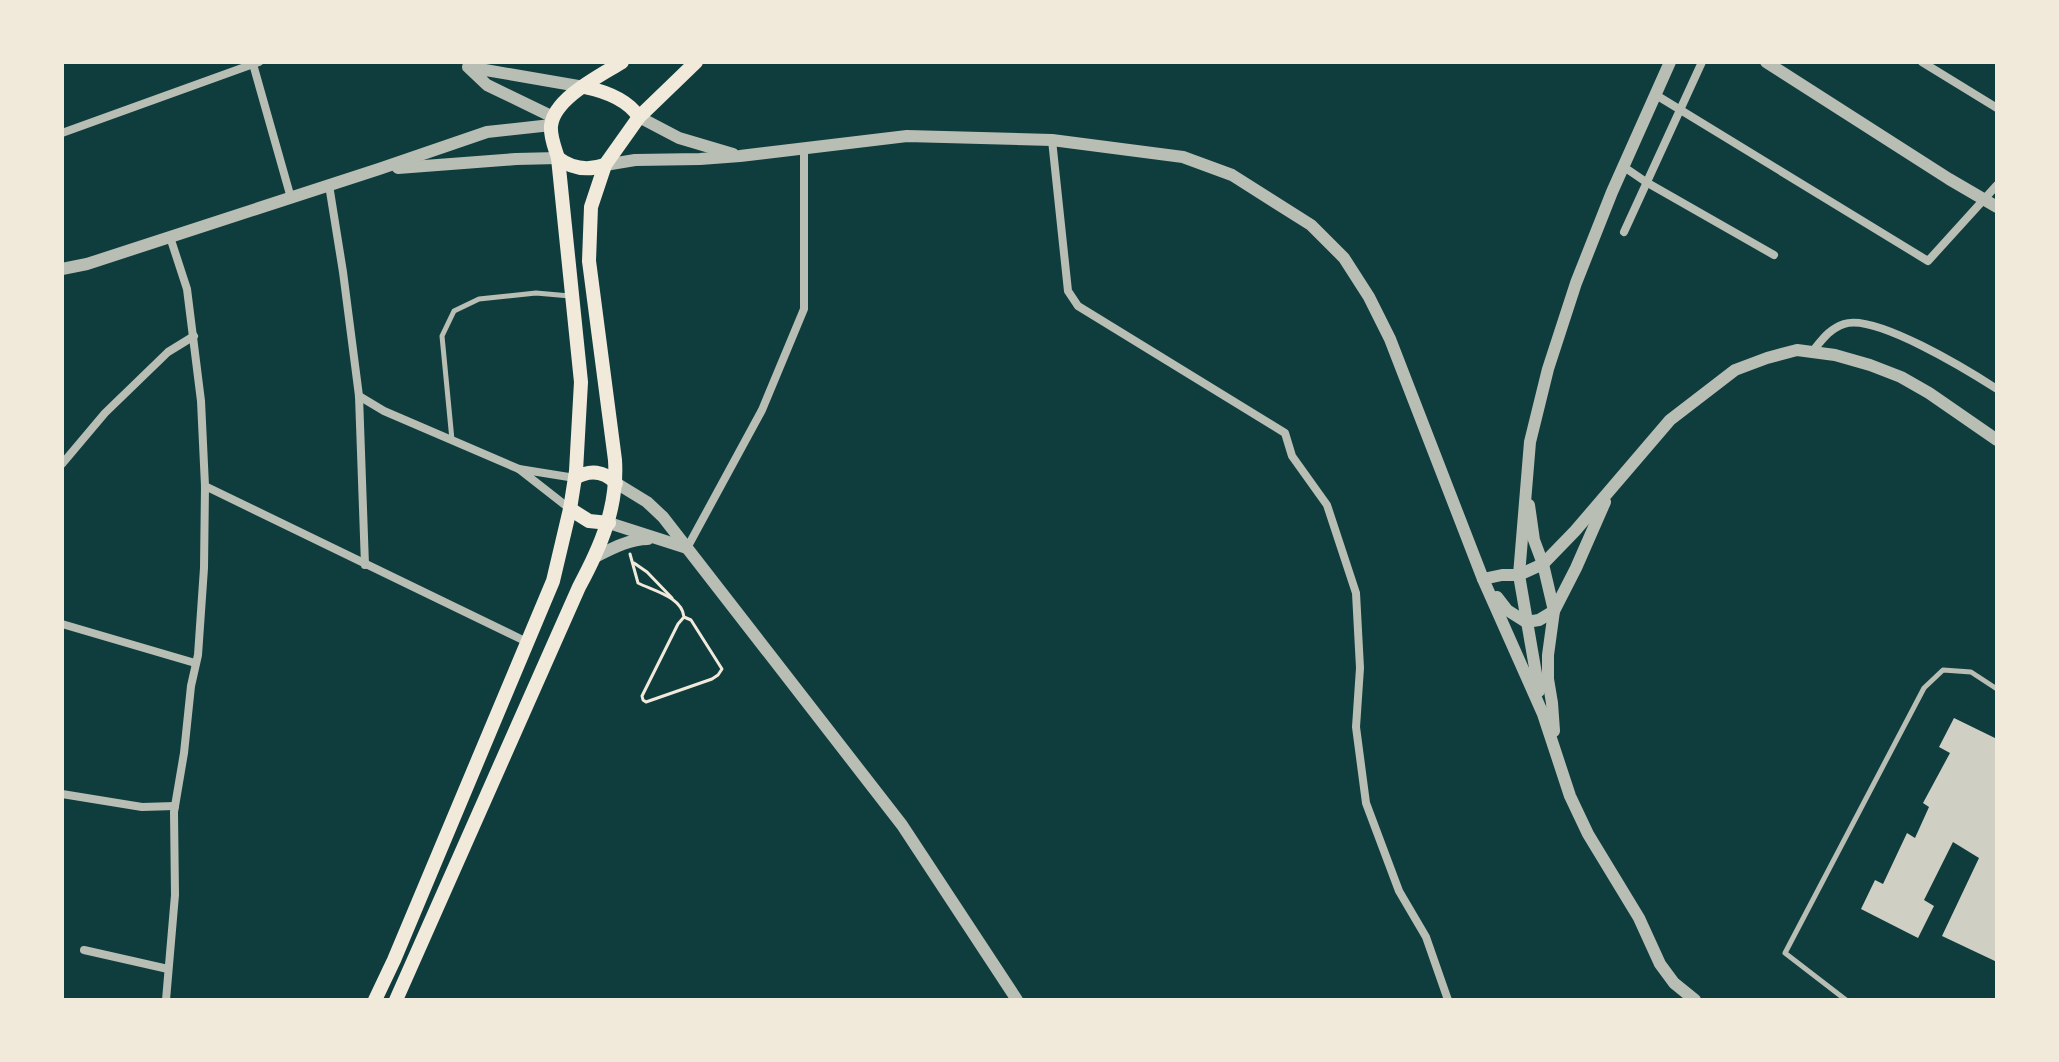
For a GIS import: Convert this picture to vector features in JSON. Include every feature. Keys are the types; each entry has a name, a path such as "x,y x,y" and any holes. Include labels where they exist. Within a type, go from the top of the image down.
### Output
{"main road":[{"path":"375,1000 553,581 575,478 581,382 552,121 567,98 622,62"},
{"path":"396,1000 609,523 616,483 589,261 591,207 605,165 639,117 696,62"},
{"path":"584,87 611,95 639,117"},
{"path":"558,158 581,168 605,165"},
{"path":"575,478 595,472 606,475 616,483"},
{"path":"570,509 589,521 609,523"}],"street":[{"path":"1670,62 1589,248 1548,369 1530,442 1519,575 1543,714 1570,796 1588,834 1639,918 1660,964 1674,983 1695,1000"},
{"path":"1624,232 1702,62"},
{"path":"1766,62 1997,207"},
{"path":"1922,62 1997,108"},
{"path":"62,133 256,63 291,198"},
{"path":"464,64 584,87"},
{"path":"464,64 487,85 552,121"},
{"path":"1656,95 1928,261 1997,185"},
{"path":"639,117 679,138 740,156"},
{"path":"62,269 87,264 487,132 552,121"},
{"path":"605,165 635,160 740,156 907,136 1052,140 1183,157 1232,175 1311,225 1344,258 1369,297 1390,339 1483,579 1543,714"},
{"path":"1052,140 1068,291 1078,306 1285,433 1292,456 1327,505 1356,593 1360,668 1356,727 1366,803 1399,891 1426,937 1448,1000"},
{"path":"687,548 762,410 804,309 804,147"},
{"path":"379,169 558,158"},
{"path":"1624,167 1774,255"},
{"path":"329,185 359,396 365,565"},
{"path":"166,1000 175,895 175,806 198,655 205,486 194,336 187,289 170,237"},
{"path":"1812,352 1828,332 1847,322 1870,325 1932,350 1997,389"},
{"path":"62,464 105,413 157,362 194,336"},
{"path":"1483,579 1519,575 1543,564 1670,420 1735,370 1767,358 1797,350 1835,355 1901,377 1997,440"},
{"path":"359,396 384,411 519,469 575,478"},
{"path":"519,469 570,509"},
{"path":"616,483 647,502 663,517 902,825 1017,1000"},
{"path":"1525,483 1534,540 1554,611"},
{"path":"205,486 527,642"},
{"path":"1555,754 1548,679 1554,611 1610,490"},
{"path":"609,523 687,548"},
{"path":"595,557 626,543 652,539"},
{"path":"1483,579 1507,610 1526,622 1539,620 1554,611"},
{"path":"62,624 195,663"},
{"path":"62,794 142,807 175,806"},
{"path":"84,950 168,969"}],"lane":[{"path":"452,440 442,336 454,311 479,299 536,293 571,296"},
{"path":"1846,1000 1785,953 1924,688 1943,670 1971,672 1997,689"}],"path":[{"path":"626,543 638,583 675,601"},
{"path":"633,562 684,610 684,617 642,696 646,702 712,679 722,669 691,620 684,617"}],"building":[{"path":"1954,718 1997,739 1997,962 1942,936 1979,858 1953,842 1924,900 1934,906 1918,938 1861,909 1875,880 1883,884 1907,833 1915,838 1929,807 1923,803 1950,753 1939,747"}]}
